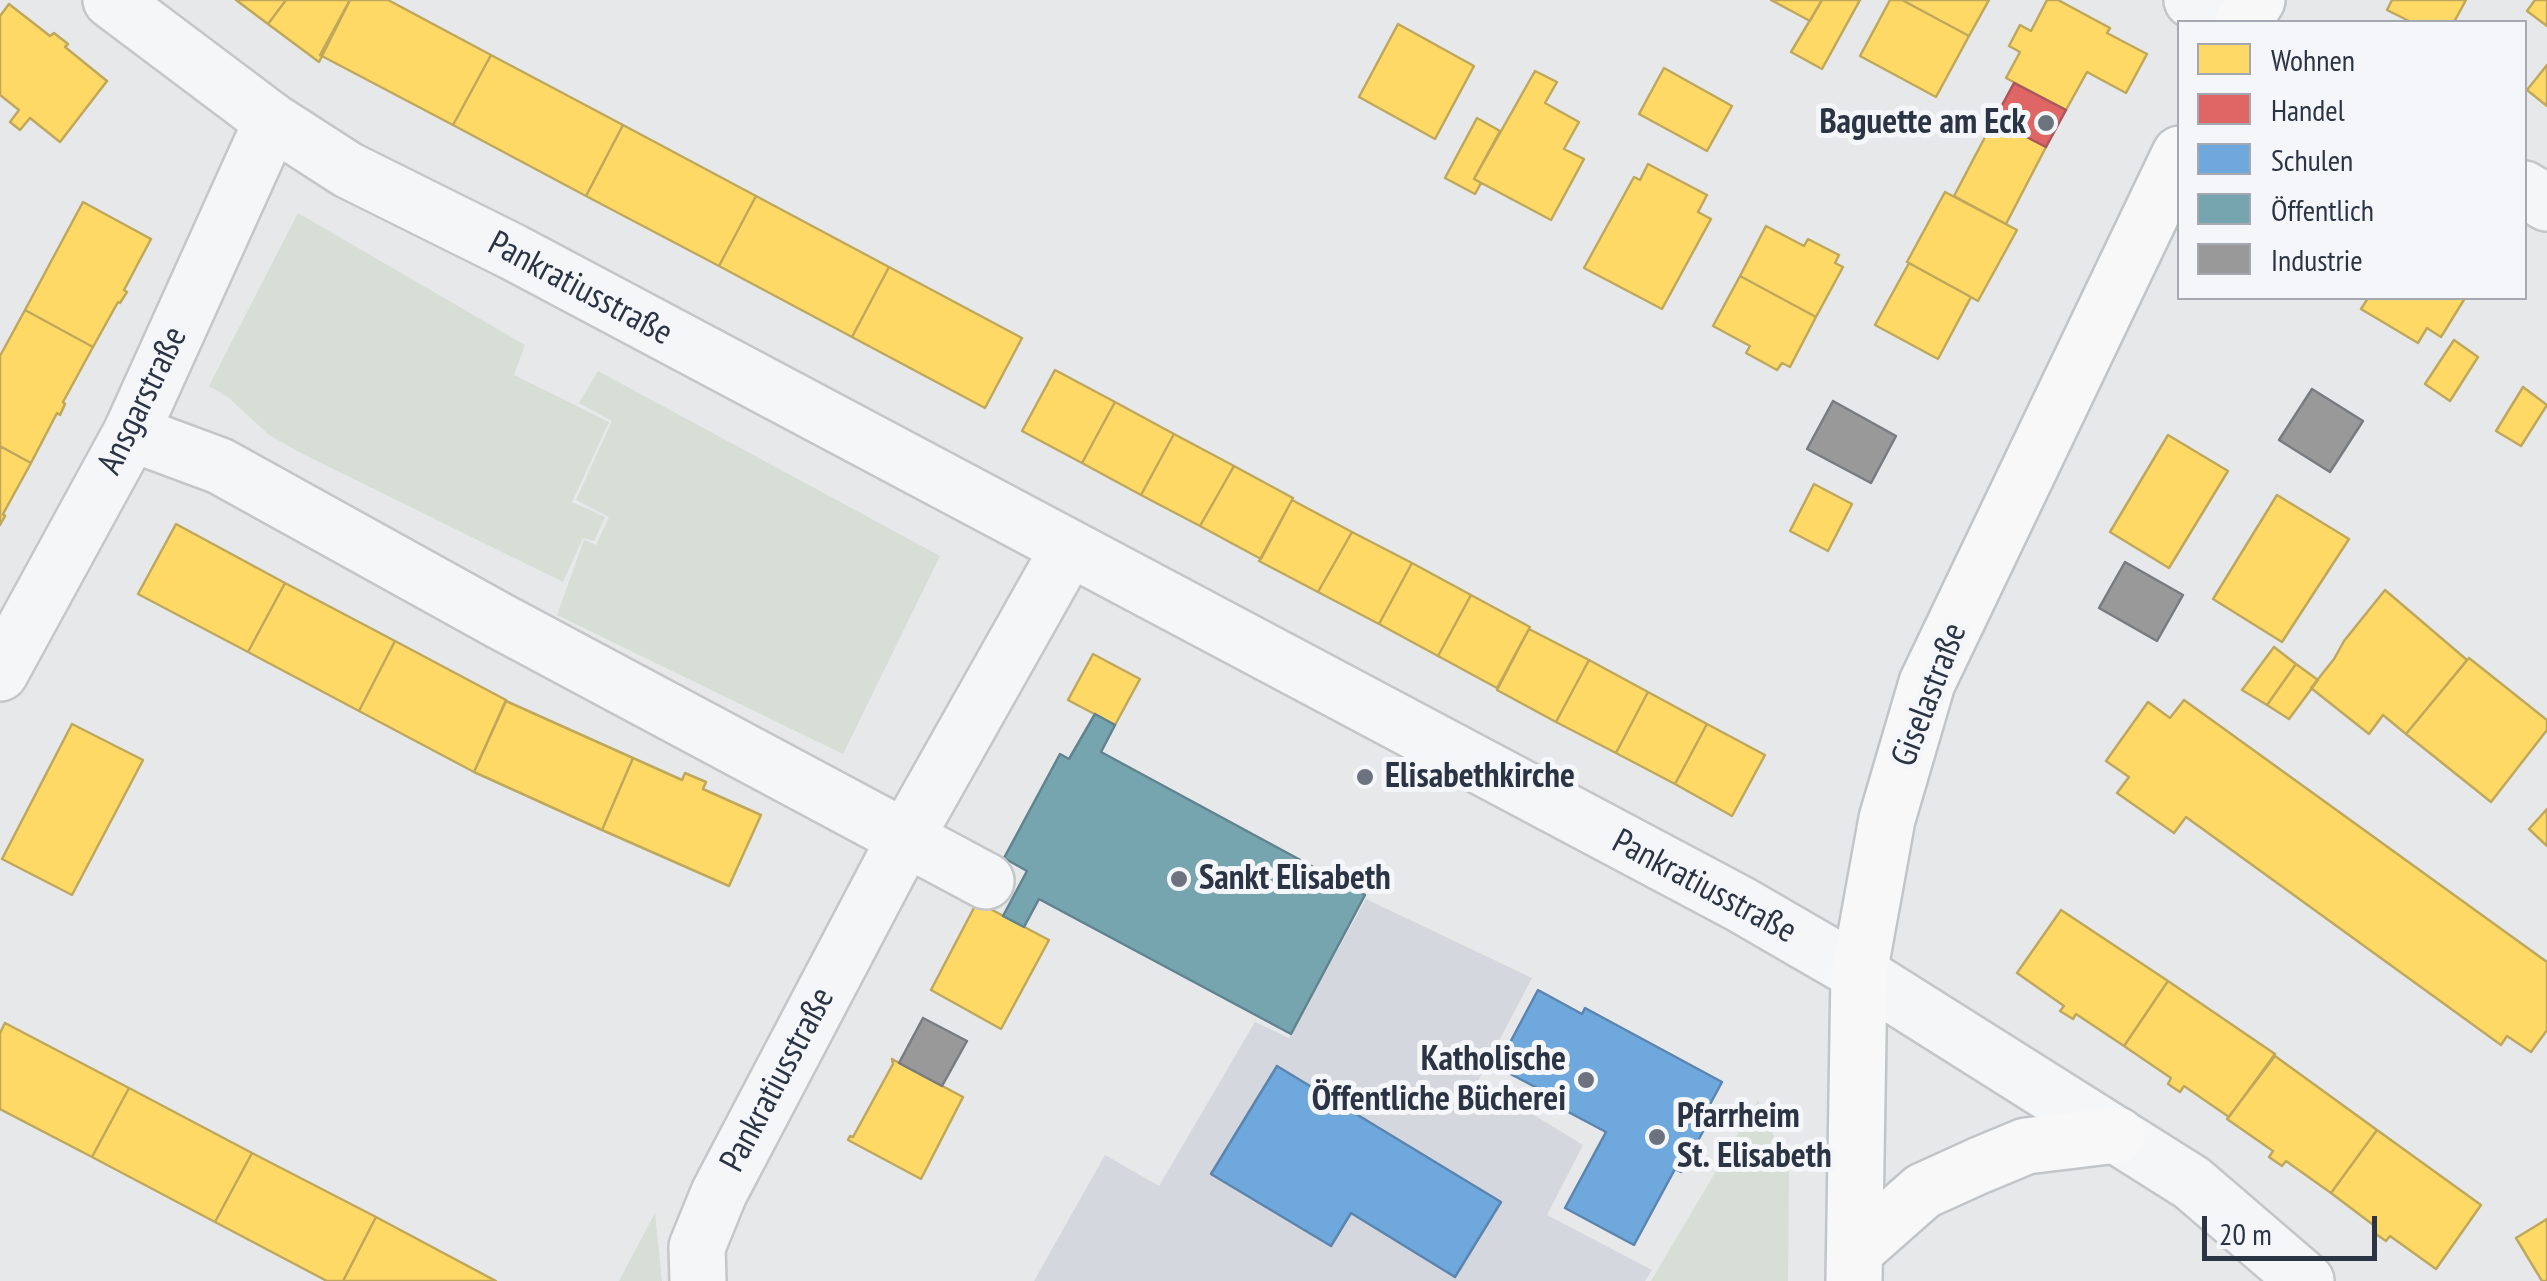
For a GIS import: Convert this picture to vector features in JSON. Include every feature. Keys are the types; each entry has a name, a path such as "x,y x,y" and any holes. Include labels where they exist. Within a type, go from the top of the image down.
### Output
{"main road":[{"name":"Giselastraße","path":"1855,1266 1859,973 1886,819 1927,683 2177,160"},
{"path":"1855,1266 1923,1191 2026,1146 2116,1135"}],"street":[{"name":"Pankratiusstraße","path":"111,0 272,121 348,170 530,261 1740,904 1859,973 2192,1183 2306,1281"},
{"path":"2192,0 2227,20"},
{"name":"Ansgarstraße","path":"0,673 131,432 272,121"},
{"path":"131,432 220,466 986,881"},
{"name":"Pankratiusstraße","path":"697,1264 719,1193 905,839 1069,548"}],"shaded area":[{"path":"298,213 525,345 514,375 609,422 572,502 605,517 594,541 583,538 563,582 301,453 269,435 229,398 209,386"},
{"path":"598,371 940,556 843,754 557,615 584,540 596,545 609,517 576,500 612,421 579,403"},
{"path":"1366,899 1532,978 1478,1081 1583,1145 1547,1215 1652,1270 1645,1281 1034,1281 1105,1155 1159,1186 1255,1022 1289,1038"},
{"path":"1758,1100 1789,1171 1788,1281 1651,1281"},
{"path":"655,1213 662,1281 619,1281"}],"building: Wohnen":[{"path":"236,0 286,0 268,24"},
{"path":"286,0 350,0 319,62 268,24"},
{"path":"350,0 388,0 491,55 453,125 320,55"},
{"path":"1771,0 1822,0 1810,21"},
{"path":"1822,0 1860,0 1822,69 1791,52"},
{"path":"1890,0 1902,0 1969,36 1936,97 1860,56"},
{"path":"1902,0 1989,0 1969,36"},
{"path":"2047,0 2058,0 2110,28 2107,33 2147,54 2126,93 2087,72 2066,110 2006,78 2020,52 2009,46 2020,25 2031,31"},
{"path":"2392,0 2466,0 2455,20 2407,20 2387,10"},
{"path":"2535,0 2547,0 2547,26 2527,11"},
{"path":"9,4 50,36 54,33 68,44 65,47 107,81 60,142 30,118 20,130 10,122 19,110 0,95 0,16"},
{"path":"1398,24 1474,66 1435,139 1359,97"},
{"path":"491,55 623,125 586,196 453,125"},
{"path":"2547,65 2547,106 2527,90"},
{"path":"1664,68 1732,106 1707,151 1639,114"},
{"path":"1535,71 1557,82 1545,103 1579,122 1564,149 1584,159 1551,220 1474,179"},
{"path":"1477,118 1500,131 1474,179 1481,183 1475,194 1445,178"},
{"path":"1994,120 2046,147 2006,224 1954,196"},
{"path":"623,125 756,196 719,266 586,196"},
{"path":"1648,164 1707,195 1698,212 1711,219 1662,309 1584,268 1634,177 1640,180"},
{"path":"1945,192 2017,230 1978,301 1907,262"},
{"path":"756,196 889,267 852,337 719,266"},
{"path":"83,202 151,239 124,290 127,292 93,347 25,310"},
{"path":"1766,226 1804,246 1808,239 1839,255 1835,263 1843,267 1816,317 1740,276"},
{"path":"1909,263 1971,297 1938,359 1875,325"},
{"path":"889,267 1022,338 985,408 852,337"},
{"path":"1740,276 1816,317 1790,367 1782,363 1777,370 1746,353 1750,346 1713,326"},
{"path":"2367,300 2464,300 2441,337 2427,328 2418,343 2361,309"},
{"path":"25,310 93,347 31,463 0,446 0,356"},
{"path":"2454,340 2478,357 2450,401 2425,384"},
{"path":"1055,370 1115,402 1082,463 1022,431"},
{"path":"2523,387 2547,405 2521,446 2496,431"},
{"path":"1115,402 1174,434 1141,495 1082,463"},
{"path":"1174,434 1234,466 1200,526 1141,495"},
{"path":"2168,435 2228,471 2169,568 2110,532"},
{"path":"0,446 31,463 0,525"},
{"path":"1234,466 1293,498 1261,559 1200,526"},
{"path":"1814,484 1852,504 1828,551 1790,531"},
{"path":"2277,495 2349,539 2282,642 2213,599"},
{"path":"1292,500 1352,532 1318,592 1259,561"},
{"path":"176,524 285,583 248,652 138,594"},
{"path":"1352,532 1412,563 1379,624 1318,592"},
{"path":"1412,563 1471,595 1438,656 1379,624"},
{"path":"285,583 395,641 359,711 248,652"},
{"path":"2385,590 2467,660 2406,734 2383,715 2369,734 2311,688"},
{"path":"1471,595 1530,627 1497,688 1438,656"},
{"path":"1529,629 1589,660 1556,722 1497,690"},
{"path":"395,641 506,700 474,772 359,711"},
{"path":"2274,647 2296,664 2267,705 2242,690"},
{"path":"1093,654 1140,679 1115,725 1068,700"},
{"path":"2469,658 2547,720 2547,730 2491,802 2406,734"},
{"path":"1589,660 1648,692 1616,753 1556,722"},
{"path":"2296,664 2318,680 2289,719 2267,705"},
{"path":"1648,692 1707,724 1675,784 1616,753"},
{"path":"2184,700 2547,962 2547,1030 2531,1052 2507,1036 2501,1045 2186,817 2174,833 2117,793 2129,777 2106,761 2148,702 2170,718"},
{"path":"506,701 633,758 602,830 474,772"},
{"path":"72,724 143,760 72,895 2,859"},
{"path":"1707,724 1765,755 1732,816 1675,784"},
{"path":"633,758 682,780 685,773 706,782 703,789 761,815 729,886 602,830"},
{"path":"2547,809 2547,846 2529,829"},
{"path":"977,902 1049,940 1001,1029 931,990"},
{"path":"2061,910 2168,981 2124,1046 2076,1014 2073,1019 2060,1011 2064,1006 2017,973"},
{"path":"2168,981 2275,1054 2229,1117 2184,1086 2180,1092 2168,1084 2171,1078 2124,1046"},
{"path":"5,1023 129,1088 92,1157 0,1109 0,1033"},
{"path":"2275,1056 2377,1130 2331,1193 2286,1161 2282,1166 2269,1157 2273,1151 2227,1119"},
{"path":"892,1059 963,1097 921,1179 848,1140 893,1064"},
{"path":"129,1088 252,1153 215,1222 92,1157"},
{"path":"2377,1130 2481,1205 2436,1269 2390,1236 2386,1241 2373,1232 2376,1227 2331,1193"},
{"path":"252,1153 376,1217 343,1281 327,1281 215,1222"},
{"path":"376,1217 496,1281 343,1281"},
{"path":"2547,1219 2547,1281 2542,1281 2516,1238"}],"building: Handel":[{"path":"2014,83 2066,110 2046,147 1994,120"}],"building: Schulen":[{"path":"1538,990 1582,1014 1585,1008 1722,1082 1701,1121 1707,1124 1681,1172 1675,1169 1634,1245 1565,1208 1606,1132 1538,1096 1541,1090 1497,1067"},
{"path":"1277,1066 1501,1202 1455,1277 1351,1213 1331,1246 1211,1174"}],"building: Öffentlich":[{"name":"Sankt Elisabeth","path":"1095,714 1115,725 1101,752 1365,895 1291,1034 1039,899 1024,927 1003,916 1027,871 1004,858 1060,754 1069,759"}],"building: Industrie":[{"path":"2312,389 2363,421 2330,472 2279,440"},
{"path":"1833,401 1896,436 1871,483 1807,449"},
{"path":"2125,562 2183,595 2157,641 2099,608"},
{"path":"923,1018 967,1041 942,1086 899,1063"}],"place":[{"name":"Baguette am Eck","path":"2046,123"},
{"name":"Elisabethkirche","path":"1365,777"},
{"name":"Sankt Elisabeth","path":"1179,879"},
{"name":"Katholische Öffentliche Bücherei","path":"1586,1080"},
{"name":"Pfarrheim St. Elisabeth","path":"1657,1137"}]}
